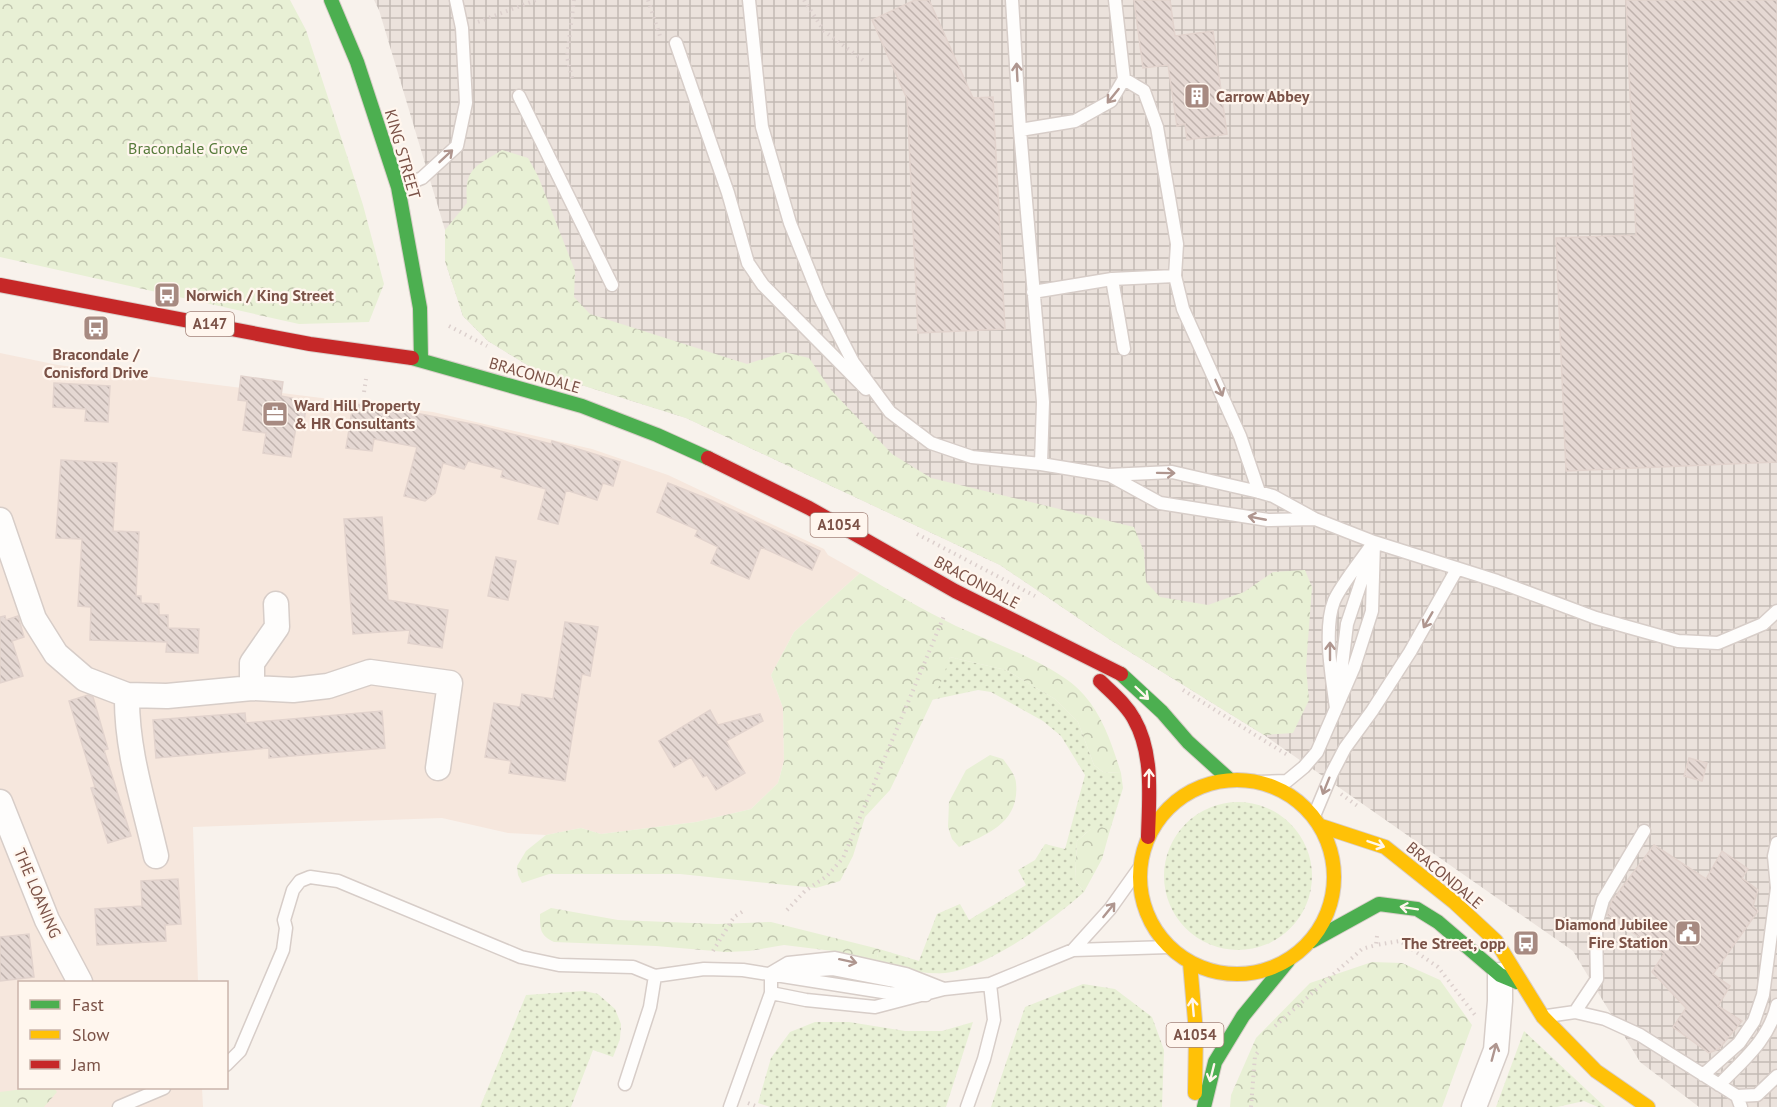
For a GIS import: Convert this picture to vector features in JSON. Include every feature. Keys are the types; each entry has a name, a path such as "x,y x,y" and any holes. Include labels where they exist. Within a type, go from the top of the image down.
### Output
{"main road":[{"name":"KING STREET","path":"331,0 357,62 398,187 420,308 421,359"},
{"name":"BRACONDALE","path":"0,285 310,344 421,359 582,406 657,435 809,508 955,591 1122,674 1162,712 1188,742 1230,780"},
{"name":"BRACONDALE","path":"1018,623 1097,678 1125,705 1142,736 1150,765 1148,837"},
{"path":"1230,780 1259,782 1286,793 1318,821 1332,853 1335,880 1330,909 1312,940 1287,961 1250,974 1218,973 1190,963 1169,947 1153,927 1141,898 1140,867 1148,837 1166,811 1200,786 1230,780"},
{"name":"BRACONDALE","path":"1318,821 1385,847 1454,902 1496,941 1511,980"},
{"name":"BRACONDALE","path":"1312,940 1379,904 1417,909 1438,922 1511,980 1543,1017 1596,1071 1648,1107"},
{"name":"A1054","path":"1204,1107 1215,1062 1243,1016 1287,961"},
{"name":"A1054","path":"1190,963 1196,1032 1194,1107"}],"street":[{"path":"2,536 34,620 56,654 85,679 127,695 167,696 252,688 293,690 328,686 370,672 450,682 438,768"},
{"path":"252,688 252,663 278,627 276,604"},
{"path":"127,695 126,717 129,742 156,856"},
{"name":"THE LOANING","path":"0,802 47,920 79,981"},
{"path":"1474,1107 1496,1050 1500,1001 1511,980"}],"lane":[{"path":"398,187 422,178 457,146 465,103 462,28 456,0"},
{"path":"749,0 762,127 790,223 820,298 853,362 890,412"},
{"path":"1012,0 1032,292 1043,402 1041,464"},
{"path":"1020,130 1075,121 1111,101 1125,79 1115,0"},
{"path":"676,43 728,193 748,263 763,285 835,360 890,412 931,443 972,457 1041,464 1108,475 1172,472 1259,492 1273,496 1315,519 1374,542 1596,618 1678,641 1718,643 1762,624 1777,611"},
{"path":"1125,79 1144,92 1157,127 1177,244 1175,276 1183,309 1240,436 1259,492"},
{"path":"519,96 612,285"},
{"path":"1032,292 1112,279 1175,276"},
{"path":"1112,279 1124,349"},
{"path":"1108,475 1160,503 1268,520 1315,519"},
{"path":"1259,782 1287,781 1317,752 1354,667 1372,611 1374,542"},
{"path":"1336,709 1330,660 1330,619 1334,600 1374,542"},
{"path":"1336,709 1347,624 1374,542"},
{"path":"1318,821 1332,773 1345,748 1403,662 1457,569"},
{"path":"1575,1012 1597,979 1596,925 1603,900 1644,831"},
{"path":"1703,1075 1738,1043 1754,1021 1763,995 1777,888 1774,856 1777,843"},
{"path":"1073,950 1110,909 1140,867"},
{"path":"228,1063 240,1050 283,950 286,928 284,920 293,890 300,880 310,877 338,881 521,957 559,966 633,967 655,976 704,969 771,973 889,993 926,995"},
{"path":"771,993 806,1000 875,1007 944,989 990,984 1073,950 1169,947"},
{"path":"771,973 789,963 835,958 906,974 944,989"},
{"path":"730,1107 771,993 771,973"},
{"path":"625,1084 650,1007 655,976"},
{"path":"967,1107 984,1059 994,1020 990,984"},
{"path":"1719,1085 1765,1037 1774,1019 1777,1005"},
{"path":"1543,1017 1575,1012 1605,1019 1640,1035 1719,1085 1739,1102 1757,1095 1777,1076"},
{"path":"119,1107 162,1089"}],"path":[{"path":"462,28 536,0"},
{"path":"572,78 567,57 574,0"},
{"path":"648,0 661,37"},
{"path":"804,0 824,31 864,61"},
{"path":"787,910 805,891 827,876 843,858 955,591"},
{"path":"704,969 719,939 734,917 745,910"},
{"path":"1272,1028 1362,949 1376,945"},
{"path":"1251,1107 1255,1056 1261,1047"}],"shaded area":[{"path":"374,0 1777,0 1777,1107 1699,1107 1640,1062 1573,951 1264,735 1109,639 1000,565 686,418 537,371 488,341 463,316 445,261 445,230 379,10"},
{"path":"0,353 58,365 433,412 592,449 668,475 824,549 828,555 860,573 794,632 771,675 783,708 784,761 778,783 751,809 696,822 601,834 581,828 546,835 508,833 442,818 193,827 198,981 18,981 18,1089 202,1089 203,1107 0,1107"}],"green space":[{"name":"Bracondale Grove","path":"0,0 290,0 306,30 363,205 384,284 369,322 299,324 0,257"},
{"path":"502,150 528,158 538,176 575,271 574,297 590,314 747,364 784,352 809,358 831,390 892,454 931,478 1134,527 1144,552 1146,582 1160,597 1208,605 1244,592 1273,572 1305,570 1312,587 1306,667 1309,700 1293,733 1264,735 1109,639 1000,565 686,418 537,371 488,341 463,316 445,261 445,230 467,203 467,182 473,170"},
{"path":"860,573 944,620 1024,656 1073,684 1091,704 1102,722 1121,773 1103,772 1094,765 1078,722 1055,699 1006,670 950,657 941,682 890,790 865,817 853,856 840,881 816,888 680,874 549,874 522,883 517,866 526,851 546,835 581,828 601,834 696,822 751,809 778,783 784,761 783,708 771,675 794,632"},
{"path":"950,657 1006,670 1055,699 1078,722 1094,765 1103,772 1121,773 1123,788 1110,830 1095,828 1077,841 1075,880 1084,892 1037,929 999,953 962,969 945,973 928,973 876,963 879,949 919,961 937,914 960,904 969,920 1026,885 1018,870 1035,860 1045,844 1065,849 1085,775 1061,736 1043,721 991,692 978,690 931,700"},
{"path":"990,755 1003,759 1015,777 1016,796 1013,808 1000,825 959,847 952,839 948,827 949,802 966,770"},
{"path":"1238,802 1252,803 1266,808 1279,814 1290,824 1300,835 1306,848 1311,862 1311,890 1306,904 1300,917 1290,928 1279,938 1266,944 1252,949 1238,950 1224,949 1210,944 1197,938 1186,928 1176,917 1170,904 1165,890 1164,876 1165,862 1170,848 1176,835 1186,824 1197,814 1210,808 1224,803"},
{"path":"1099,826 1110,830 1102,859 1084,892 1075,880 1077,841 1091,829"},
{"path":"551,908 618,920 717,924 771,922 879,949 876,963 833,951 784,945 726,952 656,946 554,942 543,934 540,924 540,914"},
{"path":"1372,962 1402,963 1440,980 1472,1025 1442,1107 1230,1107 1231,1095 1256,1038 1310,983"},
{"path":"1083,984 1115,989 1152,1017 1164,1050 1162,1107 991,1107 1025,1007"},
{"path":"584,991 598,994 615,1009 621,1024 620,1039 613,1057 593,1050 571,1107 480,1107 526,995"},
{"path":"815,1022 849,1022 905,1031 942,1031 973,1022 946,1107 770,1107 758,1103 771,1058 790,1032"},
{"path":"1524,1031 1605,1107 1598,1107 1584,1101 1557,1107 1496,1107"},
{"path":"55,1089 57,1092 44,1107 0,1107 0,1092"}],"building":[{"path":"915,0 929,0 973,98 993,97 1005,329 918,333 907,99 872,20"},
{"name":"Carrow Abbey","path":"1134,0 1170,0 1175,36 1213,31 1227,134 1187,140 1185,124 1177,126 1168,65 1143,68"},
{"path":"1626,0 1777,0 1777,462 1566,471 1556,238 1636,235"},
{"name":"Ward Hill Property & HR Consultants","path":"241,376 283,382 281,396 307,401 303,428 296,427 291,457 263,453 266,433 243,430 247,401 238,400"},
{"path":"54,383 110,386 108,422 85,421 86,409 53,407"},
{"path":"353,404 477,425 551,444 552,441 620,462 613,486 603,483 597,500 566,490 558,524 538,519 546,489 501,477 503,470 468,461 464,469 443,463 435,493 425,501 404,496 417,447 374,439 372,451 346,448"},
{"path":"61,460 117,463 113,531 139,532 136,596 141,596 141,603 159,604 159,615 168,615 168,628 199,629 198,653 166,652 167,642 90,640 91,607 78,606 82,539 56,538"},
{"path":"668,483 713,501 820,551 812,570 761,547 749,579 711,563 718,547 695,536 698,530 657,512"},
{"path":"382,517 388,600 448,610 442,648 408,643 410,630 353,634 344,519"},
{"path":"496,557 516,561 508,600 488,596"},
{"path":"5,616 6,620 18,616 24,637 12,641 23,676 0,683 0,617"},
{"path":"565,622 598,627 590,676 582,674 565,781 509,773 511,761 485,757 494,703 520,707 522,694 553,699"},
{"path":"88,695 93,697 108,749 104,750 131,836 108,843 91,788 95,787 69,701"},
{"path":"710,710 718,725 760,714 763,721 726,741 745,773 716,790 707,775 703,777 691,757 674,767 659,741"},
{"path":"382,711 385,748 269,758 269,748 156,758 153,720 245,713 246,723"},
{"path":"1689,758 1707,763 1702,781 1684,776"},
{"name":"Diamond Jubilee Fire Station","path":"1654,845 1706,879 1722,851 1748,869 1742,878 1758,890 1753,906 1758,911 1713,974 1730,986 1718,1006 1742,1021 1719,1049 1709,1053 1673,1027 1686,1008 1652,972 1664,954 1607,915 1611,902"},
{"path":"178,879 181,924 165,925 166,941 97,945 95,909 142,906 141,881"},
{"path":"29,934 34,977 0,981 0,937"}],"traffic: fast":[{"path":"331,0 357,62 398,187 420,308 421,359"},
{"path":"412,358 582,406 657,435 708,458"},
{"path":"1121,674 1162,712 1188,742 1230,780"},
{"path":"1312,941 1379,904 1417,909 1438,922 1500,975 1517,982"},
{"path":"1204,1107 1215,1062 1243,1016 1288,961"}],"traffic: slow":[{"path":"1227,780 1247,780 1283,791 1306,808 1318,823 1327,840 1334,867 1334,877 1334,887 1327,914 1318,931 1306,946 1291,958 1274,967 1247,974 1227,974 1191,963 1162,939 1151,923 1144,905 1140,887 1140,867 1151,831 1175,802 1191,791 1209,784 1227,780"},
{"path":"1321,826 1385,847 1454,902 1496,941 1543,1017 1596,1071 1648,1107"},
{"path":"1190,963 1196,1032 1195,1093"}],"traffic: jam":[{"path":"0,285 310,344 412,358"},
{"path":"708,458 809,508 955,591 1121,674"},
{"path":"1100,681 1131,714 1145,747 1149,776 1148,837"}],"place":[{"name":"Carrow Abbey","path":"1197,96"},
{"name":"Norwich / King Street","path":"167,295"},
{"name":"Bracondale / Conisford Drive","path":"96,328"},
{"name":"Ward Hill Property & HR Consultants","path":"275,414"},
{"name":"Diamond Jubilee Fire Station","path":"1688,933"},
{"name":"The Street, opp","path":"1526,943"}]}
